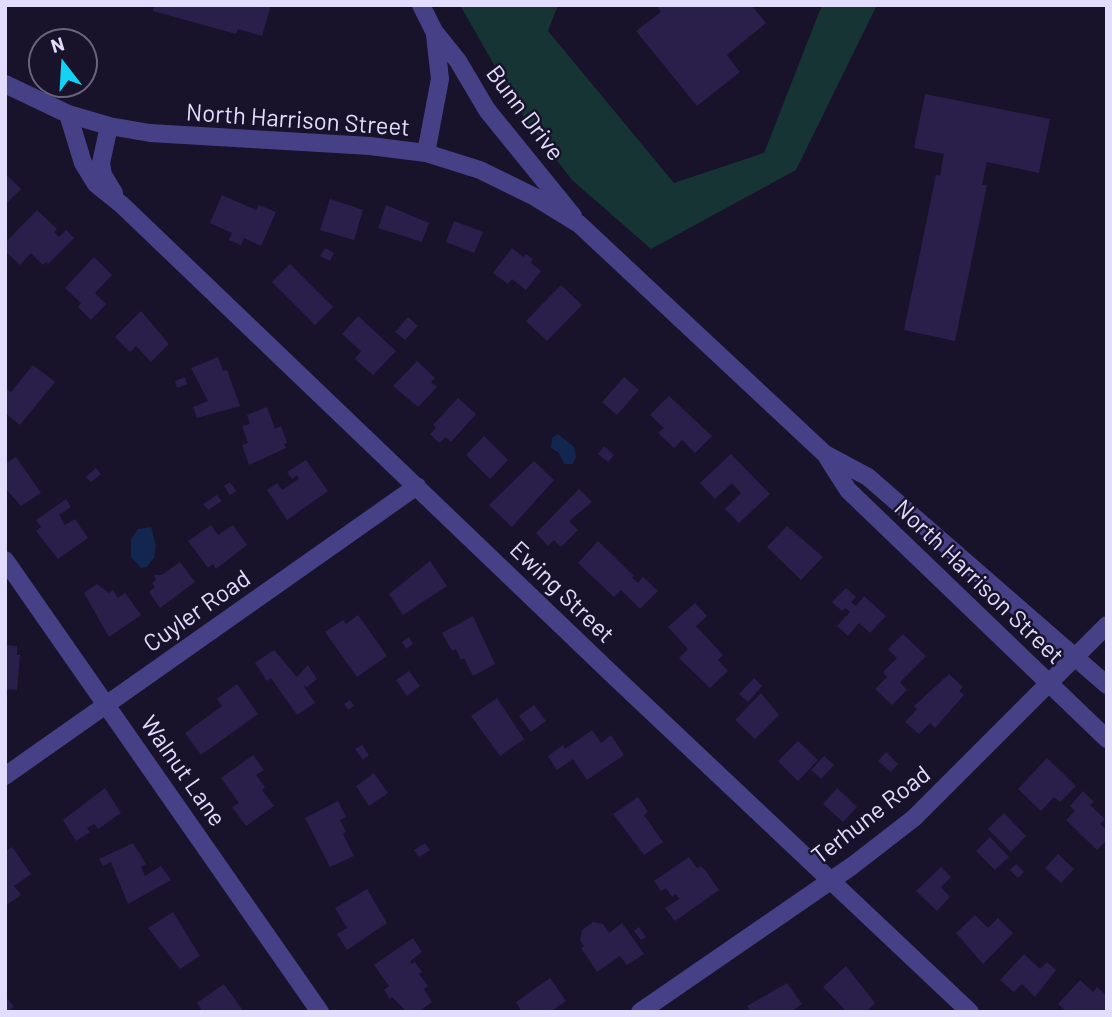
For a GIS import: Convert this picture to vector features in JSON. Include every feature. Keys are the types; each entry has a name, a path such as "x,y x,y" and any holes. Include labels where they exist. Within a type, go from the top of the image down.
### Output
{"street":[{"name":"Bunn Drive","path":"421,5 434,31 458,61 505,135 579,224"},
{"name":"Bunn Drive","path":"426,153 440,79 434,31"},
{"name":"North Harrison Street","path":"5,84 68,114 109,126 191,138 370,146 426,153 512,185 579,224 825,454 848,490 1107,738"},
{"name":"Ewing Street","path":"68,114 87,174 970,1012"},
{"name":"Ewing Street","path":"109,126 101,163 103,176 122,205"},
{"name":"North Harrison Street","path":"825,454 868,477 1107,685"},
{"name":"Cuyler Road","path":"5,776 417,486"},
{"name":"Walnut Lane","path":"5,560 320,1012"},
{"name":"Terhune Road","path":"640,1012 831,880 914,818 1107,625"}],"green space":[{"path":"460,5 558,5 548,31 674,183 764,153 822,5 877,5 796,170 651,249 572,180 525,119"}],"water":[{"path":"558,434 574,447 576,457 573,464 564,464 559,453 551,448 552,438"},
{"path":"151,527 156,546 154,558 147,567 141,568 131,557 131,539 138,529"}],"building":[{"path":"154,5 271,5 262,36 238,29 236,34 153,11"},
{"path":"656,5 751,5 766,23 727,55 740,72 697,106 636,31 661,12"},
{"path":"925,94 1050,119 1039,173 987,162 982,185 987,185 955,341 904,330 936,175 940,176 944,154 914,148"},
{"path":"7,175 21,189 5,205 5,177"},
{"path":"222,195 256,210 259,205 276,212 261,246 244,238 241,245 229,240 232,233 210,223"},
{"path":"330,199 363,210 354,240 320,230"},
{"path":"386,205 429,223 422,242 378,228"},
{"path":"37,210 57,229 54,232 59,237 66,230 74,238 48,264 46,262 43,265 31,253 20,265 5,251 5,243"},
{"path":"454,221 483,232 474,253 446,242"},
{"path":"325,248 334,253 330,261 320,256"},
{"path":"512,248 523,257 526,254 533,259 531,263 541,271 526,290 512,279 508,284 493,273"},
{"path":"94,257 112,275 95,293 106,304 91,320 78,307 81,303 65,288"},
{"path":"290,264 333,307 315,325 272,282"},
{"path":"561,285 582,305 547,341 526,321"},
{"path":"141,311 169,344 151,362 136,346 130,352 115,337"},
{"path":"358,316 396,351 373,375 355,359 361,351 342,334"},
{"path":"408,317 418,326 405,340 395,332"},
{"path":"218,357 223,371 227,370 240,406 197,418 193,407 208,401 191,368"},
{"path":"417,361 435,378 431,382 437,387 418,407 393,386"},
{"path":"33,365 55,382 20,425 5,413 5,388 11,392"},
{"path":"185,377 187,384 177,388 175,381"},
{"path":"624,377 639,390 617,415 602,402"},
{"path":"669,396 712,436 695,453 682,440 674,448 658,433 664,428 650,415"},
{"path":"458,398 476,414 451,442 446,437 439,443 430,434 436,428 433,425"},
{"path":"267,407 275,429 281,426 286,448 249,465 242,445 248,443 242,426 250,424 247,415"},
{"path":"484,436 508,460 490,479 466,455"},
{"path":"604,446 614,455 608,462 598,454"},
{"path":"731,454 770,494 739,523 725,509 741,493 732,483 715,499 700,483"},
{"path":"16,457 41,493 21,506 5,488 5,464"},
{"path":"306,460 328,491 287,520 267,490 277,483 282,490 299,479 297,475 292,479 287,472"},
{"path":"534,461 554,480 512,527 489,505"},
{"path":"96,468 101,474 91,482 86,477"},
{"path":"230,482 236,491 230,495 224,486"},
{"path":"579,489 592,502 569,521 578,530 561,547 554,540 548,546 536,533"},
{"path":"217,495 222,501 208,510 203,504"},
{"path":"66,499 71,507 59,515 65,525 75,519 88,538 58,559 36,531 41,527 36,520"},
{"path":"211,525 218,535 233,525 247,545 216,569 213,564 208,568 188,541"},
{"path":"787,526 823,557 801,580 767,547"},
{"path":"598,541 638,583 643,577 658,591 640,609 621,590 614,597 578,563"},
{"path":"430,561 447,586 403,615 389,594"},
{"path":"180,562 195,582 160,608 149,592 155,587 152,583 156,580 154,575 162,575"},
{"path":"97,584 109,593 113,590 118,598 125,593 141,615 109,637 84,593"},
{"path":"846,588 856,597 851,602 856,606 864,596 886,616 870,633 859,623 848,636 837,626 850,612 845,608 842,611 832,602"},
{"path":"695,603 707,616 696,626 723,655 718,660 728,671 710,688 679,658 688,649 668,627"},
{"path":"358,615 387,656 357,677 325,632 343,620 346,624"},
{"path":"473,616 495,664 473,676 464,658 461,660 456,649 452,651 442,633"},
{"path":"903,634 926,656 900,682 907,690 892,705 875,689 887,677 883,672 897,658 888,649"},
{"path":"409,637 413,644 406,649 402,642"},
{"path":"5,645 17,646 17,655 20,655 17,690 5,689"},
{"path":"274,650 297,677 308,665 317,679 307,687 303,685 315,703 297,715 271,678 267,681 255,663"},
{"path":"409,671 420,686 407,696 396,680"},
{"path":"949,674 963,687 959,691 964,695 935,728 930,723 919,734 905,722 917,709 914,706"},
{"path":"754,678 762,686 748,702 739,694"},
{"path":"237,684 258,714 201,755 185,733 222,706 217,699"},
{"path":"761,693 779,715 755,739 735,720"},
{"path":"497,698 524,739 500,756 471,716"},
{"path":"350,700 354,706 348,710 344,704"},
{"path":"534,705 546,721 531,732 519,716"},
{"path":"592,730 601,743 611,735 624,755 587,780 573,759 557,770 548,756 563,745 565,749"},
{"path":"798,741 818,760 798,781 778,761"},
{"path":"362,745 369,755 363,760 355,749"},
{"path":"886,752 898,764 891,772 878,761"},
{"path":"253,755 264,770 256,775 265,787 262,790 274,806 246,826 232,807 239,803 221,778"},
{"path":"824,756 834,765 821,779 811,770"},
{"path":"1047,758 1076,786 1060,802 1054,797 1041,811 1018,789"},
{"path":"374,773 388,793 369,806 356,786"},
{"path":"105,788 121,813 98,829 94,824 87,828 90,832 76,841 63,820"},
{"path":"837,788 857,807 843,822 823,804"},
{"path":"1083,791 1094,802 1090,805 1105,819 1100,824 1107,830 1107,840 1097,850 1066,820 1075,811 1070,806"},
{"path":"638,797 648,812 644,815 663,842 644,855 613,814"},
{"path":"338,801 346,817 340,820 346,832 343,834 354,856 330,867 305,818"},
{"path":"1004,813 1026,836 1011,852 988,829"},
{"path":"990,837 1009,857 995,870 976,851"},
{"path":"133,843 146,864 141,867 145,876 161,866 171,880 128,904 111,862 103,866 99,859"},
{"path":"425,843 430,850 419,857 414,850"},
{"path":"12,847 31,874 14,886 21,895 5,906 5,852"},
{"path":"1058,854 1074,869 1061,883 1045,868"},
{"path":"689,857 697,868 701,866 706,871 719,890 675,921 665,908 679,899 676,894 672,897 666,888 661,891 654,881"},
{"path":"1016,864 1024,872 1018,878 1010,870"},
{"path":"941,867 951,877 941,887 950,897 937,911 916,891"},
{"path":"367,889 387,923 347,950 337,934 347,928 335,908"},
{"path":"173,912 200,956 180,969 148,928"},
{"path":"975,915 988,928 998,918 1013,933 983,964 956,933"},
{"path":"593,922 603,924 609,933 622,923 644,954 627,965 620,956 597,972 581,948 584,946 580,940 582,930"},
{"path":"639,927 646,937 641,940 634,931"},
{"path":"413,938 422,952 410,961 412,964 415,962 422,972 419,974 428,986 424,989 432,1002 418,1012 407,1012 392,997 390,999 384,990 389,986 374,965"},
{"path":"1024,954 1040,969 1047,962 1056,970 1035,997 1022,984 1014,992 1000,980"},
{"path":"846,966 875,1003 866,1012 847,1012 823,987"},
{"path":"550,978 566,1001 550,1012 522,1012 516,1002"},
{"path":"1080,980 1093,992 1097,987 1107,996 1107,1012 1067,1012 1058,1004"},
{"path":"787,983 802,1004 791,1012 751,1012 747,1006"},
{"path":"224,984 244,1012 203,1012 197,1003"},
{"path":"8,999 14,1007 5,1012 5,1001"}]}
